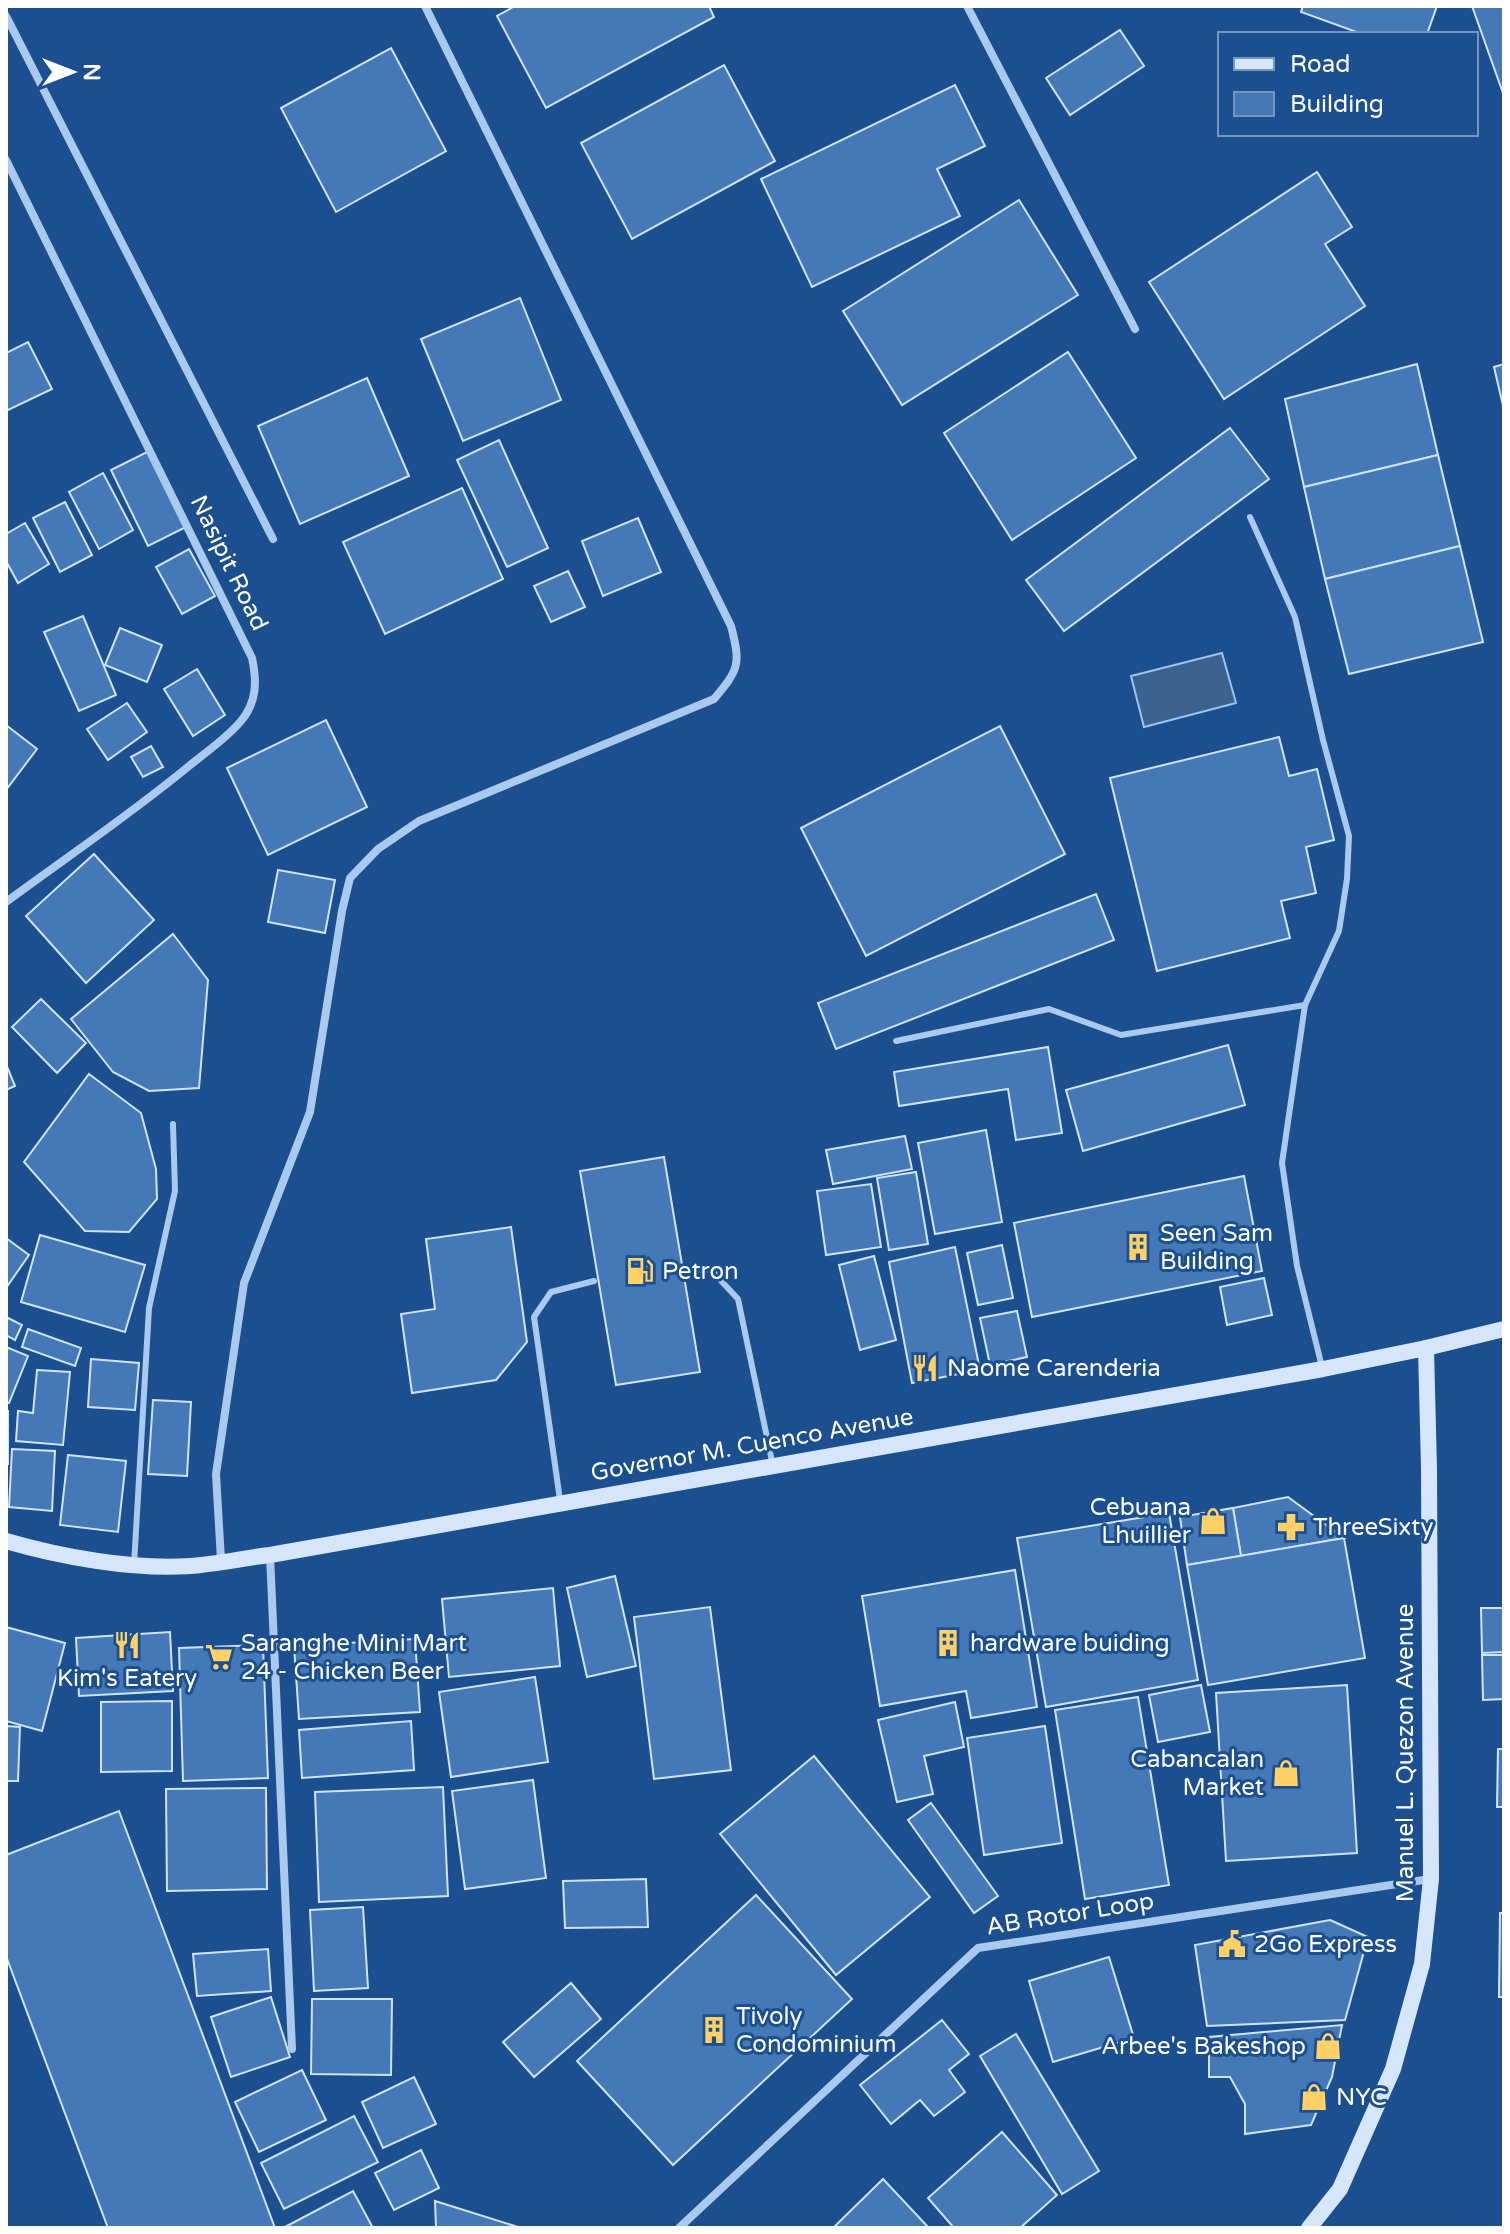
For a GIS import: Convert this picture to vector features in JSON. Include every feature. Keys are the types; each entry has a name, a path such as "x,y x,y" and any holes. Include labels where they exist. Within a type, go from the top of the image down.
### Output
{"main road":[{"name":"Governor M. Cuenco Avenue","path":"6,1541 33,1549 134,1565 190,1566 270,1555 1323,1369 1504,1329"},
{"name":"Manuel L. Quezon Avenue","path":"1309,2228 1340,2189 1393,2069 1422,1964 1431,1879 1426,1348"}],"street":[{"path":"221,1560 216,1474 244,1283 310,1112 350,878 378,849 419,821 714,699 734,674 738,653 731,626 425,6"},
{"path":"967,6 1135,329"},
{"path":"6,16 273,539"},
{"name":"Nasipit Road","path":"6,160 252,658 257,678 254,698 242,721 163,788 6,902"},
{"path":"270,1555 292,2049"},
{"name":"AB Rotor Loop","path":"679,2228 978,1948 1431,1879"}],"lane":[{"path":"1250,517 1295,617 1349,836 1347,879 1339,931 1305,1005 1282,1163 1297,1266 1323,1369"},
{"path":"896,1041 1049,1009 1121,1035 1305,1005"},
{"path":"134,1565 149,1308 175,1191 173,1124"},
{"path":"681,1270 711,1270 738,1299 773,1466"},
{"path":"560,1504 534,1317 551,1292 594,1281"}],"water":[{"path":"1222,653 1236,703 1144,727 1131,676"}],"building":[{"path":"515,6 709,6 714,17 546,108 497,16"},
{"path":"1303,6 1437,6 1428,32 1356,32 1301,12"},
{"path":"1472,6 1504,6 1504,96"},
{"path":"1120,30 1144,66 1070,115 1046,78"},
{"path":"391,48 446,151 336,212 281,108"},
{"path":"724,65 775,161 632,239 581,143"},
{"path":"955,85 985,146 937,169 960,216 812,287 761,179"},
{"path":"1317,172 1352,227 1325,244 1365,306 1224,399 1149,282"},
{"path":"1019,200 1078,295 902,405 843,311"},
{"path":"520,298 561,400 463,441 421,339"},
{"path":"28,342 52,389 6,411 6,353"},
{"path":"1068,352 1136,458 1012,540 944,433"},
{"path":"1417,364 1438,455 1304,487 1285,399"},
{"path":"1504,364 1504,410 1494,367"},
{"path":"367,378 409,476 300,524 258,426"},
{"path":"1230,428 1269,479 1064,631 1026,580"},
{"path":"499,440 548,548 507,567 457,460"},
{"path":"149,451 186,527 148,546 111,470"},
{"path":"1438,455 1460,546 1325,579 1304,487"},
{"path":"103,473 133,530 99,549 69,492"},
{"path":"462,488 503,579 385,634 343,542"},
{"path":"65,502 92,555 60,572 33,518"},
{"path":"638,518 661,572 603,596 582,541"},
{"path":"25,523 49,564 18,583 6,561 6,534"},
{"path":"1460,546 1483,642 1349,674 1325,579"},
{"path":"189,549 215,596 182,614 156,567"},
{"path":"568,571 585,607 551,622 534,586"},
{"path":"83,616 116,695 79,711 44,632"},
{"path":"120,628 162,645 147,682 105,665"},
{"path":"197,669 225,715 193,736 164,689"},
{"path":"127,703 147,732 108,760 87,729"},
{"path":"326,720 367,807 268,855 227,768"},
{"path":"6,725 37,749 6,790"},
{"path":"1000,726 1065,854 866,956 801,828"},
{"path":"1279,737 1289,776 1317,769 1334,840 1306,847 1316,893 1281,901 1290,938 1157,971 1110,778"},
{"path":"151,746 163,767 143,777 131,757"},
{"path":"94,854 154,920 86,983 26,916"},
{"path":"278,870 335,880 325,933 268,922"},
{"path":"1096,894 1114,940 836,1049 818,1003"},
{"path":"173,934 208,980 199,1088 149,1091 113,1072 71,1019"},
{"path":"41,999 86,1043 57,1073 12,1027"},
{"path":"1228,1045 1245,1105 1083,1151 1066,1090"},
{"path":"1048,1047 1062,1133 1016,1140 1008,1089 899,1106 894,1072"},
{"path":"6,1064 15,1086 6,1090"},
{"path":"89,1074 141,1113 156,1169 157,1199 129,1232 85,1231 24,1162"},
{"path":"986,1130 1002,1222 935,1234 918,1143"},
{"path":"905,1136 912,1169 833,1184 826,1150"},
{"name":"Petron","path":"664,1157 700,1372 616,1385 580,1171"},
{"path":"916,1172 928,1244 889,1250 877,1178"},
{"name":"Seen Sam Building","path":"1244,1176 1262,1271 1032,1317 1014,1223"},
{"path":"871,1184 881,1247 826,1255 817,1191"},
{"path":"511,1227 527,1342 496,1380 412,1393 401,1314 435,1309 426,1239"},
{"path":"40,1235 145,1265 125,1332 21,1302"},
{"path":"6,1238 29,1255 6,1288"},
{"path":"1002,1245 1013,1298 978,1305 967,1253"},
{"path":"955,1247 980,1370 912,1383 889,1262"},
{"path":"874,1256 896,1340 860,1350 839,1265"},
{"path":"1264,1278 1272,1315 1227,1325 1220,1287"},
{"path":"1017,1311 1027,1357 990,1365 980,1318"},
{"path":"6,1317 22,1325 15,1340 6,1335"},
{"path":"28,1329 81,1348 75,1366 22,1347"},
{"path":"6,1347 28,1356 9,1403 6,1402"},
{"path":"91,1359 139,1363 135,1410 88,1407"},
{"path":"37,1370 70,1372 63,1445 16,1441 18,1411 33,1413"},
{"path":"153,1400 191,1402 187,1476 148,1474"},
{"path":"8,1411 8,1464 6,1464"},
{"path":"12,1449 55,1451 52,1511 9,1507"},
{"path":"68,1455 126,1461 118,1532 60,1525"},
{"path":"1288,1497 1344,1538 1241,1556 1233,1508"},
{"path":"1233,1508 1241,1556 1187,1565 1180,1517"},
{"path":"1169,1513 1198,1680 1046,1707 1017,1538"},
{"path":"1344,1538 1365,1658 1208,1685 1187,1565"},
{"name":"hardware buiding","path":"1015,1570 1037,1707 971,1718 966,1691 880,1706 862,1596"},
{"path":"615,1576 636,1666 587,1677 567,1588"},
{"path":"553,1588 560,1666 449,1677 442,1599"},
{"path":"710,1607 731,1770 654,1779 634,1617"},
{"path":"1481,1608 1504,1608 1504,1652 1482,1653"},
{"path":"6,1627 65,1643 42,1731 6,1721"},
{"path":"170,1632 173,1691 79,1696 76,1638"},
{"path":"415,1639 420,1712 299,1719 294,1646"},
{"path":"263,1645 268,1778 183,1781 179,1648"},
{"path":"1482,1655 1504,1655 1504,1699 1483,1700"},
{"path":"535,1677 548,1762 451,1777 439,1692"},
{"path":"1201,1685 1210,1732 1158,1742 1149,1695"},
{"name":"Cabancalan Market","path":"1347,1685 1357,1853 1226,1861 1216,1693"},
{"path":"1138,1697 1169,1885 1085,1899 1055,1710"},
{"path":"172,1701 172,1771 101,1772 101,1702"},
{"path":"955,1702 964,1747 924,1756 933,1794 897,1802 878,1720"},
{"path":"411,1721 414,1770 302,1778 299,1730"},
{"path":"6,1726 20,1727 18,1781 6,1781"},
{"path":"1045,1726 1062,1843 984,1855 967,1738"},
{"path":"1498,1749 1504,1749 1504,1807 1497,1807"},
{"path":"814,1756 930,1897 836,1975 720,1834"},
{"path":"533,1780 546,1878 465,1889 452,1791"},
{"path":"443,1787 448,1896 319,1902 315,1792"},
{"path":"266,1788 267,1889 167,1891 166,1789"},
{"path":"931,1803 998,1896 974,1913 908,1820"},
{"path":"119,1811 275,2228 108,2228 6,1956 6,1855"},
{"path":"646,1879 648,1927 565,1928 563,1881"},
{"name":"Tivoly Condominium","path":"756,1895 852,1999 673,2165 577,2061"},
{"path":"363,1907 368,1988 314,1991 310,1910"},
{"path":"1500,1913 1504,1913 1504,1997 1499,1997"},
{"path":"1330,1920 1368,1937 1345,2020 1207,2026 1195,1945"},
{"path":"268,1949 271,1991 197,1996 193,1954"},
{"path":"1109,1957 1134,2038 1053,2062 1029,1981"},
{"path":"571,1983 601,2019 534,2077 503,2042"},
{"path":"271,1997 290,2057 231,2077 211,2017"},
{"path":"312,1999 392,1999 391,2075 311,2074"},
{"path":"942,2020 969,2054 949,2070 965,2092 934,2116 920,2100 891,2124 860,2085"},
{"path":"1342,2025 1332,2077 1311,2125 1245,2134 1245,2104 1230,2077 1209,2077 1209,2037"},
{"path":"1016,2034 1099,2171 1062,2194 980,2056"},
{"path":"302,2070 326,2120 259,2152 235,2102"},
{"path":"414,2077 436,2124 383,2148 362,2102"},
{"path":"354,2116 378,2162 284,2209 261,2163"},
{"path":"1002,2132 1057,2195 1020,2228 954,2228 928,2198"},
{"path":"421,2150 439,2188 394,2210 375,2173"},
{"path":"883,2179 929,2228 833,2228"},
{"path":"353,2191 373,2228 285,2227"},
{"path":"435,2201 521,2228 436,2228"}],"place":[{"name":"Seen Sam Building","path":"1138,1247"},
{"name":"Petron","path":"640,1271"},
{"name":"Naome Carenderia","path":"925,1368"},
{"name":"Cebuana Lhuillier","path":"1213,1521"},
{"name":"ThreeSixty","path":"1291,1527"},
{"name":"hardware buiding","path":"948,1643"},
{"name":"Kim's Eatery","path":"127,1645"},
{"name":"Saranghe Mini Mart 24 - Chicken Beer","path":"219,1657"},
{"name":"Cabancalan Market","path":"1286,1773"},
{"name":"2Go Express","path":"1232,1944"},
{"name":"Tivoly Condominium","path":"714,2030"},
{"name":"Arbee's Bakeshop","path":"1328,2046"},
{"name":"NYC","path":"1314,2097"}]}
